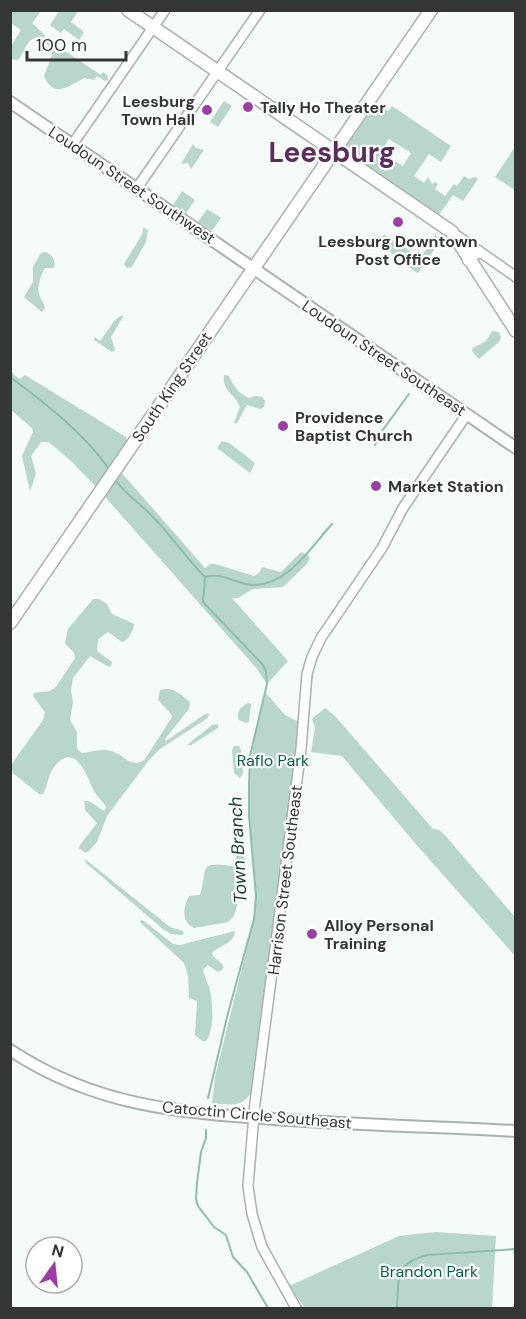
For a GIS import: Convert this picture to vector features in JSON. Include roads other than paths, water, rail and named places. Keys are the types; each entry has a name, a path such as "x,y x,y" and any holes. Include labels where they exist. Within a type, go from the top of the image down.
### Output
{"main road":[{"path":"128,10 452,232 474,256 516,331"},
{"name":"South King Street","path":"10,623 431,10"},
{"name":"Loudoun Street Southwest","path":"10,102 253,268"},
{"name":"Loudoun Street Southeast","path":"253,268 516,448"},
{"name":"Catoctin Circle Southeast","path":"10,1050 58,1076 116,1098 162,1109 254,1117 516,1131"}],"street":[{"path":"72,145 165,10"},
{"path":"136,188 260,10"},
{"path":"474,256 516,277"},
{"name":"Harrison Street Southeast","path":"296,1308 266,1257 252,1214 248,1185 254,1117 297,784 305,684 309,665 321,638 382,548 403,508 467,414"}],"waterway":[{"name":"Town Branch","path":"10,377 76,431 109,469"},
{"path":"375,445 382,431 409,394"},
{"name":"Town Branch","path":"115,479 159,523 205,577 203,602 263,665 266,672 267,684 250,756 249,816 256,896 254,919 208,1098"},
{"path":"205,577 223,577 251,585 276,580 297,564 332,524"},
{"name":"Town Branch","path":"206,1130 197,1183 198,1206 214,1227 226,1235 233,1257 247,1272 268,1308"},
{"path":"397,1308 400,1274 409,1263 416,1259 427,1255 516,1249"}],"place":[{"name":"Tally Ho Theater","path":"248,107"},
{"name":"Leesburg Town Hall","path":"207,110"},
{"name":"Leesburg Downtown Post Office","path":"398,222"},
{"name":"Providence Baptist Church","path":"283,426"},
{"name":"Market Station","path":"376,486"},
{"name":"Alloy Personal Training","path":"312,934"}],"district":[{"name":"Leesburg","path":"332,152"}],"park label":[{"name":"Raflo Park","path":"273,760"},
{"name":"Brandon Park","path":"429,1271"}]}
